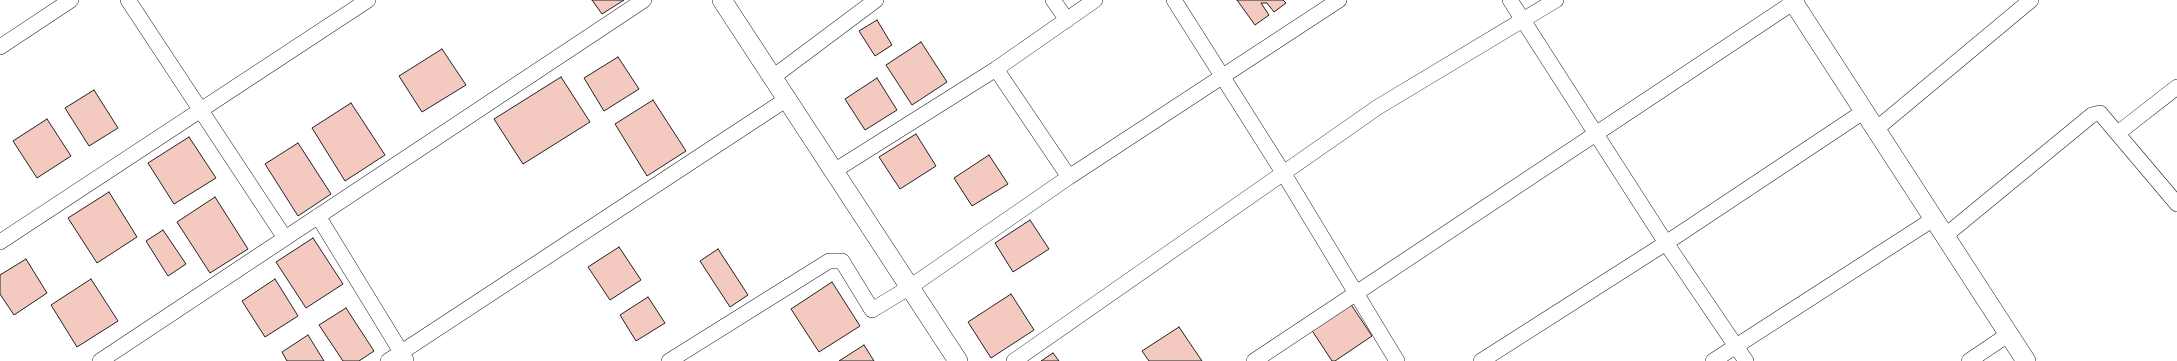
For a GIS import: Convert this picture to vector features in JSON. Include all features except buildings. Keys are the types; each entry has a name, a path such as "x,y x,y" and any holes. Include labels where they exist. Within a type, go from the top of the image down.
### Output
{"street":[{"path":"0,47 71,0"},
{"path":"128,0 285,238"},
{"path":"0,242 368,0"},
{"path":"100,361 644,0"},
{"path":"722,0 958,361"},
{"path":"773,77 876,0"},
{"path":"1053,0 1067,20"},
{"path":"834,171 996,69 1096,0"},
{"path":"1174,0 1284,174 1397,361"},
{"path":"669,361 829,261 842,261 872,310 910,287 1069,177 1338,0"},
{"path":"1510,0 1594,133 1746,361"},
{"path":"1014,361 1378,107 1452,61 1556,0"},
{"path":"1875,130 2031,0"},
{"path":"1254,361 1794,1 1863,112 1935,218 2026,361"},
{"path":"996,69 1069,177"},
{"path":"2118,133 2177,87"},
{"path":"388,361 404,357 787,99"},
{"path":"1481,361 1666,243 1863,112"},
{"path":"1946,235 2092,115 2100,113 2177,204"},
{"path":"318,216 404,357"},
{"path":"1713,361 1935,218"},
{"path":"1969,361 2009,334"}]}
